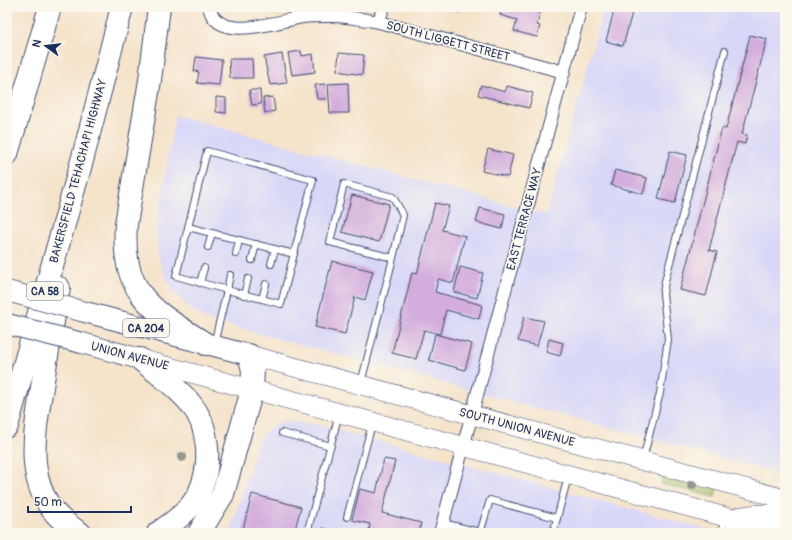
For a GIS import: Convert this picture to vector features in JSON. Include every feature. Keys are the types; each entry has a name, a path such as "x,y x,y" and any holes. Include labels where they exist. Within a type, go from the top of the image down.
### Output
{"highway":[{"path":"7,154 50,7"},
{"name":"BAKERSFIELD TEHACHAPI HIGHWAY","path":"7,426 83,157 122,7"},
{"path":"159,7 150,80 126,224 125,237 128,266 132,279 152,308 168,320 210,344"},
{"path":"80,533 66,523 47,503 37,480 34,453 35,430 45,364 83,157"},
{"name":"CA 204","path":"7,291 249,355"},
{"name":"UNION AVENUE","path":"7,324 140,359"},
{"path":"199,533 222,494 252,390 253,370 249,355"},
{"path":"140,359 176,389 190,403 203,426 206,442 204,478 199,494 178,519 158,533"}],"main road":[{"name":"SOUTH UNION AVENUE","path":"249,355 361,385 568,475 726,523 785,533"},
{"name":"UNION AVENUE","path":"140,359 252,390"},
{"name":"SOUTH UNION AVENUE","path":"252,390 373,422 468,431 643,460 785,499"},
{"path":"726,523 754,513 771,513 785,516"}],"street":[{"name":"SOUTH LIGGETT STREET","path":"208,7 214,18 223,25 234,28 262,26 303,17 330,15 353,17 379,22 564,72"},
{"path":"379,22 383,7"},
{"name":"EAST TERRACE WAY","path":"442,528 581,7"}],"lane":[{"path":"643,460 660,393 668,339 663,294 664,280 725,51"},
{"path":"207,151 313,180 281,304 176,276 188,226 207,151"},
{"path":"361,385 393,258 403,215 394,197 344,184 330,242 393,258"},
{"path":"188,226 294,254"},
{"path":"208,248 212,233"},
{"path":"236,254 239,240"},
{"path":"252,260 256,244"},
{"path":"271,264 275,249"},
{"path":"200,283 204,268"},
{"path":"210,344 227,290 230,275"},
{"path":"244,295 248,279"},
{"path":"262,300 266,284"},
{"path":"307,533 339,413"},
{"path":"346,517 373,422"},
{"path":"282,433 330,446"},
{"path":"553,533 568,475"},
{"path":"442,528 481,533 490,500 557,518"}],"shaded area":[{"path":"604,7 785,7 785,475 205,319 186,305 174,292 159,260 156,229 175,115 546,215"},
{"path":"285,421 319,425 720,533 230,533 257,443 265,431 274,425"}],"green space":[{"path":"663,475 717,488 715,497 662,484"}],"building":[{"path":"440,7 461,7 459,12"},
{"path":"502,7 517,7 540,13 537,25 540,26 537,37 514,31 517,20 500,15"},
{"path":"615,7 638,7 638,10 633,9 623,46 606,41"},
{"path":"750,35 767,39 742,134 747,135 745,144 737,142 709,250 717,252 706,296 680,290 722,128 726,129"},
{"path":"301,51 302,56 313,54 315,72 292,75 288,53"},
{"path":"339,53 364,55 362,75 337,71"},
{"path":"282,54 287,83 270,85 264,57"},
{"path":"196,57 222,60 219,85 197,83 199,72 194,71"},
{"path":"229,59 252,59 253,78 230,78"},
{"path":"348,83 349,113 330,113 328,84"},
{"path":"325,84 326,99 317,99 315,85"},
{"path":"481,85 505,92 507,86 533,93 529,108 478,95"},
{"path":"249,90 260,90 261,104 252,105"},
{"path":"216,97 226,98 226,113 216,112"},
{"path":"273,97 275,111 265,113 263,98"},
{"path":"488,149 513,155 508,177 482,171"},
{"path":"670,151 687,155 675,203 658,199"},
{"path":"615,170 647,178 643,194 611,185"},
{"path":"352,195 389,204 379,242 342,232"},
{"path":"435,203 449,206 442,230 465,236 453,283 438,279 435,292 482,305 479,319 446,310 440,334 424,330 416,359 392,353 412,273 417,274"},
{"path":"480,208 505,214 502,229 476,222"},
{"path":"332,261 373,271 365,300 355,297 345,334 315,327"},
{"path":"460,267 483,273 477,298 454,292"},
{"path":"524,317 544,321 537,346 518,341"},
{"path":"435,334 472,344 465,370 429,360"},
{"path":"549,339 563,343 560,356 546,352"},
{"path":"384,459 395,461 382,513 421,523 419,533 381,533 369,530 370,524 352,520 360,489 376,493"},
{"path":"252,494 301,507 294,533 242,533"},
{"path":"323,528 338,532 338,533 322,533"}]}
